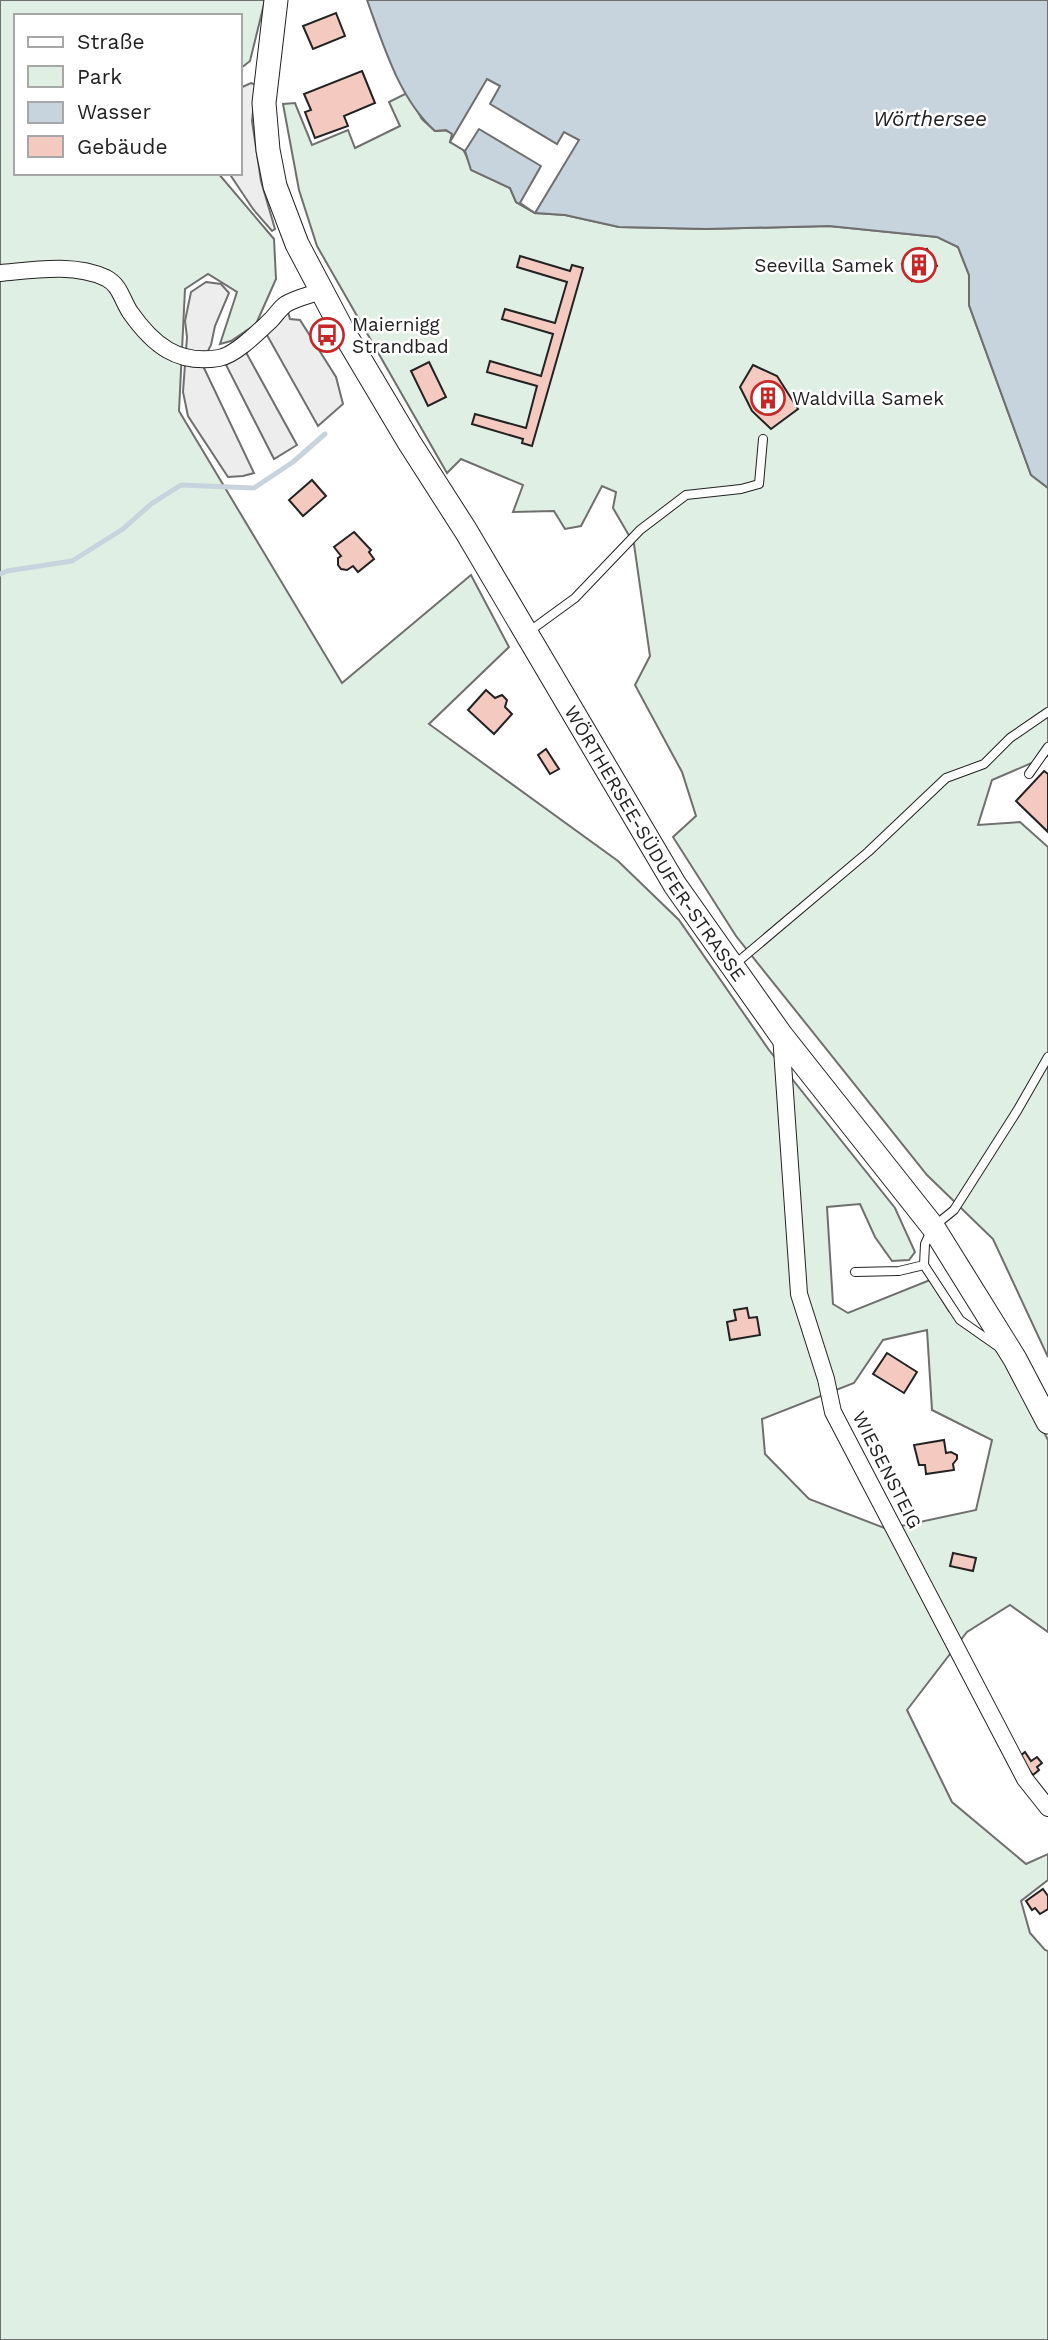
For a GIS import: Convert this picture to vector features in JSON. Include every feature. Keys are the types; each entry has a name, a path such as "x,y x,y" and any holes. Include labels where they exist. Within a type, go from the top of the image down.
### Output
{"main road":[{"name":"WÖRTHERSEE-SÜDUFER-STRASSE","path":"276,0 264,103 268,150 275,186 297,244 321,291 675,885 781,1035 933,1227 1015,1359 1048,1422"}],"street":[{"path":"0,273 83,270 108,279 119,289 130,312 159,345 174,355 204,359 222,357 252,337 285,304 321,291"},
{"name":"WIESENSTEIG","path":"781,1035 799,1294 826,1379 833,1412 1025,1779 1048,1808"}],"lane":[{"path":"526,633 575,598 640,530 686,495 741,489 759,484 763,439"},
{"path":"732,967 868,852 946,778 984,764 1010,738 1048,712"},
{"path":"1029,774 1048,747"},
{"path":"1015,1359 960,1320 925,1265 925,1244 933,1227 954,1210 1048,1057"},
{"path":"855,1272 899,1271 925,1265"}],"green space":[{"path":"0,0 265,0 250,61 242,67 242,14 14,14 14,175 220,175 274,239 276,279 256,324 231,341 220,344 237,292 208,274 185,289 179,411 342,683 471,575 509,647 429,724 618,861 679,920 769,1050 895,1208 915,1252 909,1260 892,1261 875,1237 860,1204 827,1207 833,1304 848,1313 930,1280 949,1311 1006,1358 1048,1440 1048,1632 1010,1605 967,1632 907,1710 952,1802 1026,1864 1048,1854 1048,1880 1021,1901 1030,1933 1048,1951 1048,2340 0,2340","holes":["927,1330 932,1410 992,1440 976,1510 887,1529 809,1499 765,1454 762,1419 854,1383 883,1340"]},
{"path":"407,93 422,119 435,131 446,131 455,137 472,170 510,188 516,202 535,213 565,215 619,227 706,229 829,226 938,237 958,247 969,275 969,305 1031,475 1048,488 1048,756 992,780 978,825 1020,822 1048,847 1048,1357 993,1239 927,1175 736,936 673,837 696,816 682,772 635,685 650,656 634,544 613,508 616,492 602,486 581,526 565,529 554,511 513,512 523,485 461,459 447,473 317,246 299,190 283,104 295,103 312,145 348,130 355,148 400,126 389,102"}],"shaded area":[{"path":"251,83 256,85 252,121 261,181 275,229 272,231 253,209 230,175 242,175 242,87"},
{"path":"206,282 221,284 229,293 204,359 204,368 254,473 243,476 228,477 188,416 183,392 187,337 185,321 191,292"},
{"path":"286,305 290,319 300,320 336,377 343,404 318,426 263,328"},
{"path":"242,345 297,445 274,459 222,357"}],"water":[{"name":"Wörthersee","path":"367,0 1048,0 1048,488 1031,475 969,305 969,275 958,247 937,237 829,226 706,229 619,227 565,215 535,213 516,202 510,188 471,170 465,151 450,142 452,134 446,130 435,131 422,118 394,70"}],"pier":[{"path":"487,79 500,86 490,104 557,144 564,132 579,140 535,213 520,203 541,166 479,129 465,151 450,142"}],"building":[{"path":"336,13 345,36 313,49 303,26"},
{"path":"362,71 375,103 344,116 348,126 315,138 305,112 311,110 304,94"},
{"name":"Seevilla Samek","path":"927,249 937,266 912,281 902,264"},
{"path":"520,256 570,271 572,265 583,268 532,446 522,443 523,439 472,424 475,414 526,428 537,386 487,372 490,361 541,376 553,334 502,319 505,309 555,323 567,282 517,267"},
{"path":"429,362 446,397 428,406 411,371"},
{"name":"Waldvilla Samek","path":"753,365 777,376 798,409 771,429 752,411 740,387"},
{"path":"312,480 326,496 303,516 289,500"},
{"path":"354,532 371,550 369,552 374,559 358,572 353,566 347,570 341,569 338,558 341,556 334,547"},
{"path":"486,690 495,698 502,695 507,700 505,707 512,714 494,734 468,710"},
{"path":"546,749 559,769 550,774 538,755"},
{"path":"1044,771 1048,774 1048,832 1016,801"},
{"path":"747,1308 749,1318 757,1317 760,1335 730,1340 727,1322 736,1320 734,1310"},
{"path":"887,1353 917,1372 904,1393 873,1374"},
{"path":"944,1440 946,1453 957,1455 953,1464 954,1470 926,1474 925,1465 919,1465 914,1445"},
{"path":"953,1553 976,1558 973,1571 950,1566"},
{"path":"1025,1752 1031,1761 1037,1757 1042,1763 1033,1775 1019,1757"},
{"path":"1043,1889 1048,1896 1048,1909 1040,1914 1035,1908 1032,1910 1026,1901"}],"waterway":[{"path":"0,574 72,561 123,529 151,504 181,485 254,488 293,462 325,434"}],"place":[{"name":"Seevilla Samek","path":"919,265"},
{"name":"Maiernigg Strandbad","path":"327,335"},
{"name":"Waldvilla Samek","path":"768,398"}]}
